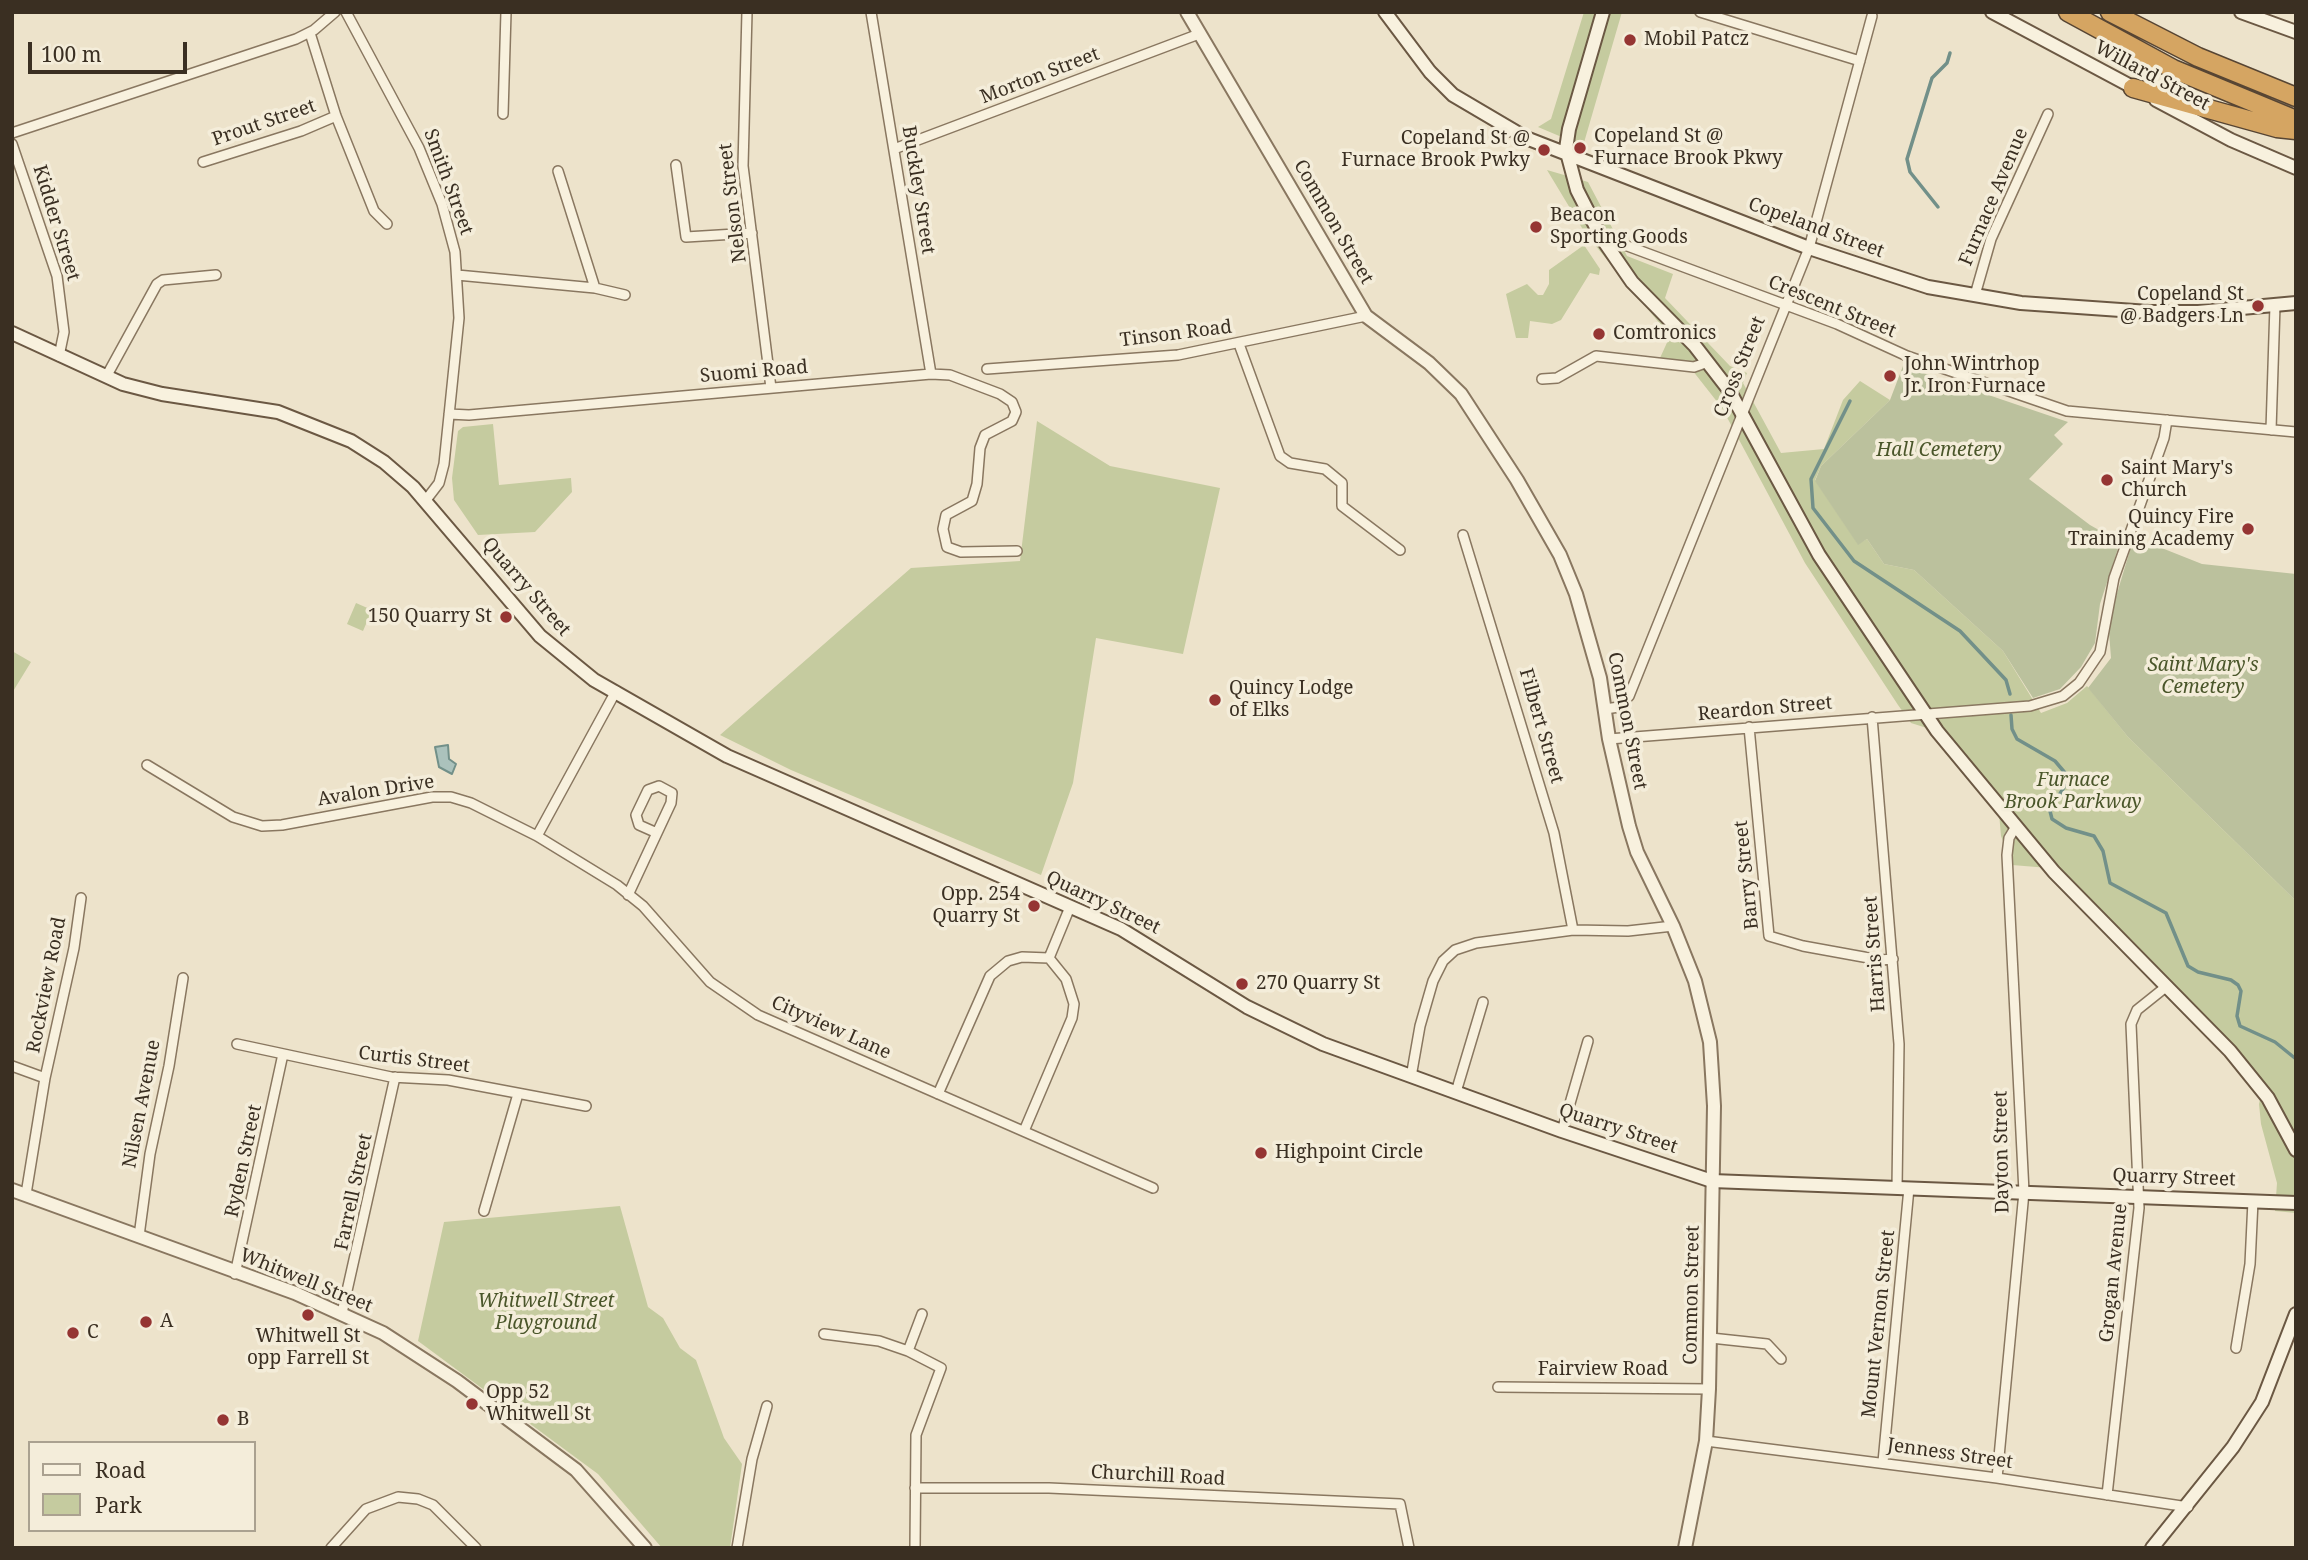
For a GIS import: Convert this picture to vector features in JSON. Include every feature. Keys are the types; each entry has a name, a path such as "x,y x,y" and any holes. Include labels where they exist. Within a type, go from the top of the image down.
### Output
{"highway":[{"path":"2068,12 2173,69 2296,120"},
{"path":"2085,12 2176,61 2296,110"},
{"path":"2110,12 2198,57 2296,97"},
{"path":"2128,12 2202,49 2296,87"},
{"path":"2133,88 2277,128 2296,130"}],"main road":[{"name":"Common Street","path":"1187,12 1366,316 1429,363 1461,394 1505,459 1560,555 1590,637 1609,739 1637,852 1673,926 1695,981 1707,1023 1714,1106 1709,1389 1706,1441 1685,1548"},
{"name":"Copeland Street","path":"1385,12 1430,72 1453,95 1526,138 1809,248 1928,287 2021,303 2149,312 2296,303"},
{"path":"1604,12 1569,129 1566,155 1582,201 1606,246 1632,282 1708,362 1742,409 1819,555 1924,713 2015,828 2252,1076 2279,1116 2296,1150"},
{"name":"Willard Street","path":"1992,12 2231,140 2296,168"},
{"path":"2241,12 2296,32"},
{"name":"Quarry Street","path":"12,334 106,377 162,394 267,410 323,427 375,456 426,500 540,636 576,667 616,691 727,756 1121,929 1282,1027 1411,1077 1712,1181 2296,1203"},
{"name":"Whitwell Street","path":"12,1190 342,1313 383,1333 521,1427 576,1470 645,1548"},
{"path":"2152,1548 2188,1507 2262,1402 2296,1314"}],"street":[{"path":"12,133 310,33 335,12"},
{"name":"Smith Street","path":"346,12 419,148 452,236 459,317 442,474 426,500"},
{"path":"503,114 506,12"},
{"name":"Nelson Street","path":"747,12 743,166 771,388"},
{"name":"Buckley Street","path":"871,12 931,374"},
{"path":"1700,12 1860,61"},
{"name":"Cross Street","path":"1605,709 1619,707 1629,696 1784,304 1809,248 1872,16"},
{"name":"Prout Street","path":"310,33 337,116 374,211 387,223"},
{"name":"Morton Street","path":"894,149 1199,34"},
{"name":"Furnace Avenue","path":"1975,295 1991,239 2048,114"},
{"name":"Prout Street","path":"203,162 337,116"},
{"name":"Kidder Street","path":"12,144 57,276 64,332 60,356"},
{"path":"676,165 686,237 752,233"},
{"path":"558,172 595,288"},
{"name":"Crescent Street","path":"1606,246 1618,243 1838,324 1907,356 2060,409 2296,432"},
{"path":"106,377 157,284 163,280 216,275"},
{"path":"457,275 595,288 625,295"},
{"path":"2270,430 2275,304"},
{"name":"Tinson Road","path":"987,369 1178,355 1366,316"},
{"path":"1238,344 1280,456 1290,463 1325,469 1342,483 1342,506 1400,550"},
{"path":"1542,379 1561,376 1596,356 1694,367 1708,362"},
{"name":"Suomi Road","path":"449,414 482,414 931,374 950,375 1000,394 1012,402 1016,412 1012,421 985,435 980,448 977,484 972,501 946,515 944,538 947,547 961,552 1017,551"},
{"name":"Reardon Street","path":"1609,739 2040,705 2063,696 2079,683 2100,652 2114,578 2164,438 2167,420"},
{"name":"Filbert Street","path":"1464,535 1554,833 1573,930"},
{"path":"537,836 616,691"},
{"name":"Harris Street","path":"1872,717 1899,1044 1903,1188"},
{"name":"Barry Street","path":"1749,727 1769,936 1803,946 1880,960 1893,959"},
{"name":"Avalon Drive","path":"147,765 233,817 262,826 451,797 471,803 537,836"},
{"path":"628,895 657,833 671,803 672,793 659,786 648,790 636,815 639,825 657,833"},
{"name":"Dayton Street","path":"1997,1478 2024,1192 2007,855 2010,834 2015,828"},
{"name":"Cityview Lane","path":"537,836 617,885 643,906 710,982 731,999 758,1015 1153,1188"},
{"name":"Rockview Road","path":"26,1194 45,1078 74,948 81,898"},
{"path":"1049,958 1070,907"},
{"path":"1411,1077 1420,1026 1433,981 1443,961 1455,950 1476,943 1573,930 1628,931 1673,926"},
{"path":"938,1094 990,976 1008,961 1022,957 1049,958 1066,979 1074,1004 1072,1018 1024,1131"},
{"name":"Nilsen Avenue","path":"139,1236 149,1154 169,1066 183,978"},
{"name":"Grogan Avenue","path":"2107,1495 2139,1196 2131,1024 2137,1010 2167,986"},
{"path":"1456,1092 1483,1002"},
{"path":"1562,1131 1588,1041"},
{"name":"Curtis Street","path":"237,1044 395,1077 448,1080 586,1106"},
{"name":"Ryden Street","path":"235,1273 283,1055"},
{"path":"12,1066 45,1078"},
{"name":"Farrell Street","path":"342,1313 356,1264 395,1077"},
{"path":"484,1211 518,1094"},
{"name":"Mount Vernon Street","path":"1883,1462 1903,1188"},
{"path":"2236,1348 2250,1264 2253,1201"},
{"path":"908,1351 922,1314"},
{"path":"824,1334 879,1341 908,1351 941,1368 916,1435 915,1548"},
{"path":"1711,1338 1767,1344 1781,1360"},
{"name":"Fairview Road","path":"1497,1387 1709,1389"},
{"path":"737,1548 752,1459 767,1406"},
{"name":"Jenness Street","path":"1706,1441 1883,1462 2188,1507"},
{"name":"Churchill Road","path":"915,1488 1049,1488 1399,1504 1409,1548"},
{"path":"331,1548 360,1513 381,1501 398,1497 418,1499 433,1505 476,1548"}],"green space":[{"path":"1584,12 1622,12 1583,146 1538,127 1551,119"},
{"name":"Furnace Brook Parkway","path":"1547,170 1588,182 1627,256 1673,274 1665,298 1730,366 1747,373 1743,383 1781,453 1824,449 1843,400 1860,381 1890,400 1821,466 1815,480 1858,544 1867,539 1884,564 1914,570 2003,651 2041,713 2067,703 2087,686 2128,737 2296,901 2296,1213 2275,1211 2277,1183 2261,1124 2259,1104 2264,1082 2191,1001 2061,869 2012,865 2001,836 1999,813 1959,769 1930,729 1911,723 1898,705 1805,563 1722,408 1685,361 1660,358 1670,336 1585,233"},
{"path":"1584,245 1600,269 1599,275 1590,273 1561,320 1552,324 1530,321 1528,338 1516,338 1506,294 1527,284 1538,295 1543,295 1549,284 1549,270"},
{"name":"Saint Mary's Cemetery","path":"1903,366 2068,422 2054,435 2063,444 2029,479 2090,525 2120,542 2100,604 2095,643 2081,667 2060,689 2033,698 2003,651 1914,570 1884,564 1867,539 1858,545 1815,481 1821,466 1890,400"},
{"path":"1037,421 1110,466 1220,488 1183,654 1096,638 1073,783 1041,875 791,770 720,735 911,568 1020,561"},
{"path":"493,424 499,485 571,478 572,492 535,532 478,535 454,500 452,478 458,431 463,427"},
{"name":"Saint Mary's Cemetery","path":"2134,537 2202,564 2296,574 2296,901 2128,737 2088,688 2111,658 2109,632 2112,610"},
{"path":"356,603 372,610 363,631 347,624"},
{"path":"12,651 31,662 12,693"},
{"name":"Whitwell Street Playground","path":"620,1206 648,1307 663,1318 680,1348 696,1360 724,1438 742,1464 730,1548 662,1548 598,1474 418,1341 444,1222"}],"water":[{"path":"448,745 449,759 456,764 452,774 439,767 435,747"}],"waterway":[{"path":"1938,207 1910,172 1907,159 1932,78 1947,63 1950,53"},
{"path":"1850,401 1811,479 1813,508 1854,561 1960,631 2006,680 2010,694"},
{"path":"2011,715 2012,729 2017,739 2055,761 2066,774 2064,787 2050,811 2052,819 2066,828 2094,836 2103,851 2110,883 2166,913 2188,966 2198,972 2231,980 2238,985 2241,991 2237,1016 2240,1026 2275,1042 2296,1059"}],"place":[{"name":"Mobil Patcz","path":"1630,40"},
{"name":"Copeland St @ Furnace Brook Pkwy","path":"1580,148"},
{"name":"Copeland St @ Furnace Brook Pwky","path":"1544,150"},
{"name":"Beacon Sporting Goods","path":"1536,227"},
{"name":"Copeland St @ Badgers Ln","path":"2258,306"},
{"name":"Comtronics","path":"1599,334"},
{"name":"John Wintrhop Jr. Iron Furnace","path":"1890,376"},
{"name":"Saint Mary's Church","path":"2107,480"},
{"name":"Quincy Fire Training Academy","path":"2248,529"},
{"name":"150 Quarry St","path":"506,617"},
{"name":"Quincy Lodge of Elks","path":"1215,700"},
{"name":"Opp. 254 Quarry St","path":"1034,906"},
{"name":"270 Quarry St","path":"1242,984"},
{"name":"Highpoint Circle","path":"1261,1153"},
{"name":"Whitwell St opp Farrell St","path":"308,1315"},
{"name":"A","path":"146,1322"},
{"name":"C","path":"73,1333"},
{"name":"Opp 52 Whitwell St","path":"472,1404"},
{"name":"B","path":"223,1420"}],"park label":[{"name":"Hall Cemetery","path":"1939,451"}]}
